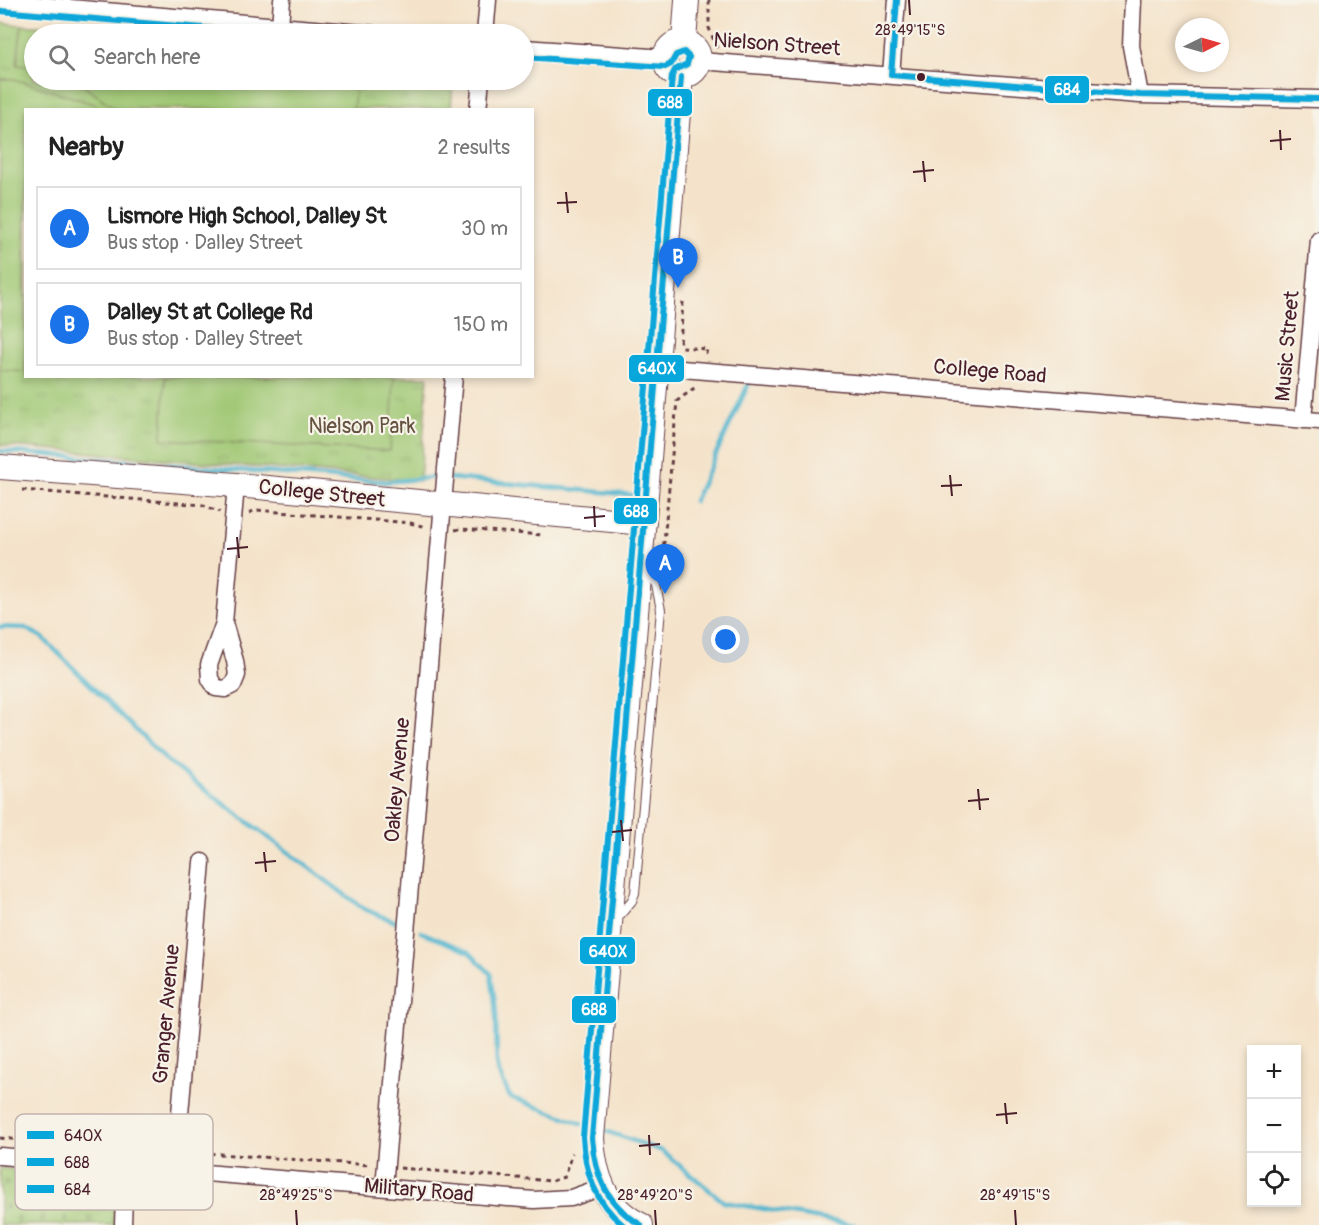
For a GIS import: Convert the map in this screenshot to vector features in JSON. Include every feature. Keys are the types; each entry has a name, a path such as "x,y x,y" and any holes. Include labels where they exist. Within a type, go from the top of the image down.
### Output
{"street":[{"path":"280,24 282,0"},
{"path":"486,24 488,0"},
{"path":"891,75 897,0"},
{"path":"1133,0 1131,46 1140,95"},
{"path":"684,42 694,1"},
{"path":"0,2 257,24"},
{"path":"684,42 694,46 708,62 691,75 681,77 667,68 665,58 669,48 684,42"},
{"path":"534,49 665,58"},
{"name":"Nielson Street","path":"708,62 1140,95 1319,99"},
{"path":"641,1225 623,1214 602,1187 587,1134 610,924 681,77"},
{"path":"478,108 480,90"},
{"name":"Music Street","path":"1311,420 1319,240"},
{"name":"College Road","path":"657,367 1311,420"},
{"name":"Oakley Avenue","path":"384,1187 454,378"},
{"name":"College Street","path":"0,467 236,485 445,486 645,505"},
{"path":"224,623 236,485"},
{"name":"Granger Avenue","path":"180,1114 202,862"},
{"name":"Military Road","path":"0,1156 15,1157"},
{"name":"Military Road","path":"213,1174 534,1200 571,1198 602,1187"},
{"path":"123,1225 124,1210"}],"path":[{"path":"694,1 708,15 717,47 708,62"},
{"path":"684,300 680,344 683,347 707,349 706,354"},
{"path":"12,489 203,506 222,513"},
{"path":"246,514 256,510 426,527"},
{"path":"455,530 460,528 554,536"},
{"path":"400,1168 552,1181 564,1177 587,1134"},
{"path":"213,1154 370,1165"}],"green space":[{"name":"Nielson Park","path":"0,23 22,25 17,65 24,65 24,90 90,90 115,108 24,108 24,378 428,378 420,481 0,445"},
{"path":"22,25 24,25 24,65 17,65"},
{"path":"0,79 14,79 24,82 24,90 49,90 94,104 97,108 24,108 24,372 0,370"},
{"path":"90,90 355,90 353,108 115,108"},
{"path":"355,90 452,90 451,108 353,108"},
{"path":"165,378 394,378 390,451 162,439"},
{"path":"0,1168 15,1169 15,1210 114,1210 117,1225 0,1225"}],"waterway":[{"path":"694,501 749,383"},
{"path":"0,451 386,482 438,477 634,495"},
{"path":"0,627 25,628 42,637 168,762 364,909 396,922"},
{"path":"421,932 469,952 491,974 496,1012 497,1069 510,1097 586,1125"},
{"path":"600,1129 662,1151 724,1202 855,1225"}],"transit line":[{"name":"684","path":"897,0 891,75 1140,95 1319,99"},
{"name":"688","path":"0,11 155,24"},
{"name":"688","path":"534,58 665,67 671,64 676,55 684,52 689,57 687,64 675,70 672,76 583,1137 586,1163 593,1186 605,1207 623,1225"},
{"name":"640X","path":"641,1225 629,1217 611,1199 596,1165 592,1138 681,77"}],"place":[{"name":"Dalley St at College Rd","path":"678,288"},
{"name":"Lismore High School, Dalley St","path":"665,594"}]}
